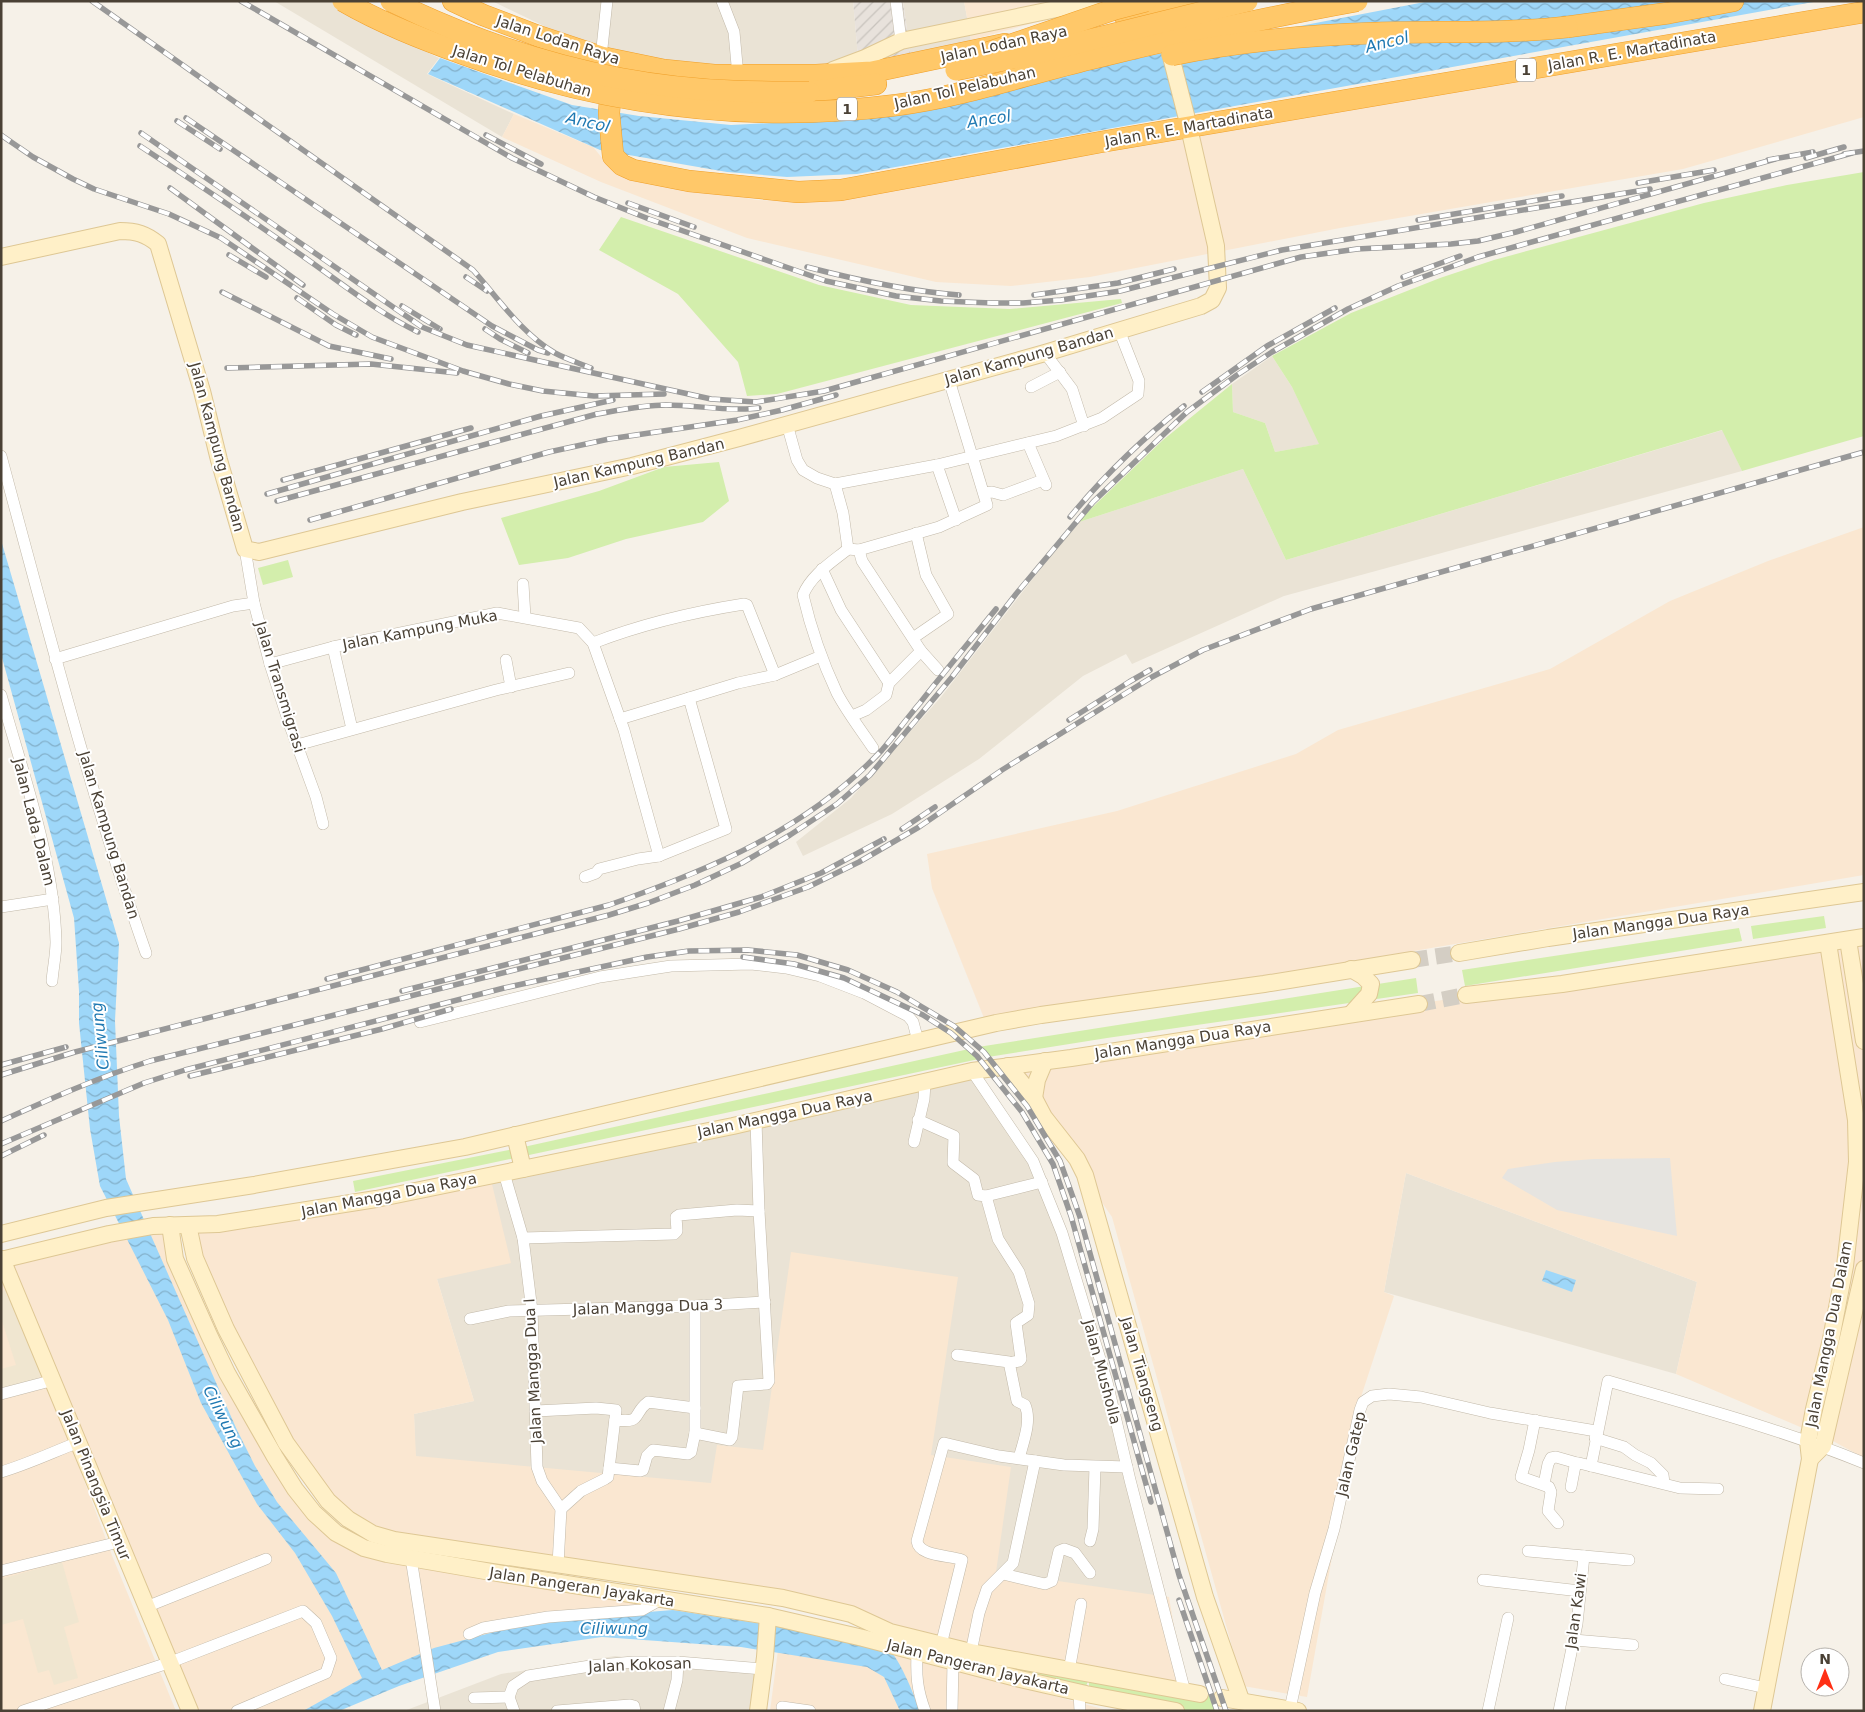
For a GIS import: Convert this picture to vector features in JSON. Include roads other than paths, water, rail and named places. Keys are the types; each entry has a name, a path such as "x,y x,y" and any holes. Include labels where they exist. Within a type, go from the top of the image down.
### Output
{"highway":[{"name":"Jalan Tol Pelabuhan","path":"343,1 388,25 429,42 498,67 579,90 687,108 783,112 897,105 945,96 1116,53 1357,1"},
{"name":"Jalan Tol Pelabuhan","path":"391,1 456,31 531,57 618,78 685,88 809,92 845,89 956,70 1033,54 1247,1"},
{"name":"Jalan Lodan Raya","path":"453,1 483,15 609,63 738,76 872,72 1071,30 1156,7 1190,1"},
{"path":"945,96 1036,86 1126,64 1268,39 1376,33 1530,31 1669,13 1733,1"},
{"path":"956,70 990,52 1023,39 1115,9 1156,7"},
{"name":"Jalan R. E. Martadinata","path":"609,63 609,113 612,156 622,165 633,170 689,181 798,192 841,190 1188,123 1864,12"}],"main road":[{"name":"Jalan Lodan Raya","path":"816,75 865,58 901,41 1095,1"},
{"name":"Jalan Kampung Bandan","path":"1,257 120,231 142,233 158,244 202,391 219,460 245,549 259,552 462,502 632,466 739,438 1045,353 1201,306 1212,300 1218,288 1216,246 1188,123 1169,48 1156,7"},
{"name":"Jalan Mangga Dua Raya","path":"1459,953 1548,938 1864,892"},
{"path":"1466,995 1562,984 1856,939 1864,1041"},
{"name":"Jalan Mangga Dua Dalam","path":"1816,1444 1814,1409 1831,1339 1845,1266 1857,1162 1856,1120 1828,943"},
{"path":"1,1234 106,1208 273,1182 465,1147 996,1022 1412,960"},
{"path":"1351,969 1363,976 1371,984 1369,994 1351,1014"},
{"name":"Jalan Mangga Dua Raya","path":"2,1260 109,1234 162,1226 218,1224 376,1199 756,1121 972,1071 1418,1004"},
{"path":"1034,1098 1037,1080 1045,1061"},
{"name":"Jalan Tiangseng","path":"1008,1066 1034,1098 1044,1117 1077,1159 1085,1176 1205,1597 1241,1700"},
{"path":"516,1135 524,1169"},
{"name":"Jalan Pangeran Jayakarta","path":"188,1225 196,1258 244,1366 286,1443 328,1501 348,1519 373,1534 394,1540 783,1598 851,1614 890,1632 940,1645 1192,1693"},
{"name":"Jalan Pangeran Jayakarta","path":"162,1226 227,1373 294,1489 314,1513 336,1533 364,1548 387,1554 768,1619 864,1638 952,1662 1080,1693 1176,1711"},
{"name":"Jalan Pinangsia Timur","path":"2,1260 54,1380 190,1711"},
{"name":"Jalan Mangga Dua Dalam","path":"1762,1711 1810,1459 1816,1444 1864,1269"},
{"path":"227,1373 244,1366"},
{"path":"612,1592 618,1584 614,1572"},
{"path":"634,1596 632,1584 637,1575"},
{"path":"758,1711 768,1619"},
{"path":"1222,1698 1294,1710"}],"street":[{"path":"606,1 609,63"},
{"path":"722,1 734,32 738,76"},
{"path":"896,1 901,41"},
{"path":"787,424 797,460 803,470 817,478 835,484 938,465 1028,443 1084,426 1118,409 1138,394 1139,381 1119,330"},
{"path":"1045,353 1072,389 1084,426"},
{"path":"1031,387 1060,372"},
{"path":"873,748 838,694 821,656 810,624 803,593 822,569 854,549 939,527 987,505 949,380"},
{"path":"984,493 1003,494 1044,482 1028,443"},
{"name":"Jalan Kampung Bandan","path":"1,456 55,658 125,894 146,953"},
{"path":"938,465 956,520"},
{"path":"835,484 854,549 921,651 938,670"},
{"path":"913,638 948,614 926,575 916,534"},
{"name":"Jalan Transmigrasi","path":"245,549 254,603 270,664 316,797 323,824"},
{"path":"822,569 841,610 889,683"},
{"path":"523,584 525,617"},
{"path":"55,658 233,606 254,603"},
{"path":"659,856 620,719 593,642 685,615 744,604 747,605 775,675"},
{"path":"497,613 500,626"},
{"name":"Jalan Kampung Muka","path":"270,664 334,647 497,613 579,628 593,642"},
{"path":"334,647 352,729"},
{"path":"852,716 866,710 886,695 889,683 921,651"},
{"path":"620,719 738,683 775,675 821,656"},
{"path":"506,660 511,687"},
{"path":"297,745 511,687 569,674"},
{"name":"Jalan Lada Dalam","path":"1,695 42,844 52,899 56,943 52,980"},
{"path":"585,877 596,873 599,869 638,859 659,856 726,829 689,698"},
{"path":"1,907 52,899"},
{"path":"420,1022 600,977 671,966 751,964 786,968 820,976 864,992 908,1016 913,1022 918,1041"},
{"name":"Jalan Musholla","path":"972,1071 1033,1161 1062,1233 1107,1382 1127,1467 1192,1693"},
{"path":"914,1142 924,1099 925,1083"},
{"path":"918,1120 954,1136 953,1163 974,1180 978,1195 986,1196 1042,1182"},
{"path":"695,1433 731,1439 738,1386 768,1383 756,1121"},
{"name":"Jalan Mangga Dua I","path":"504,1173 522,1238 532,1311 537,1467 542,1481 561,1509"},
{"path":"957,1355 1009,1363 1021,1359 1016,1323 1028,1315 1029,1304 1019,1272 998,1239 986,1196"},
{"path":"522,1238 674,1234 676,1231 676,1218 679,1215 737,1210 759,1211"},
{"name":"Jalan Mangga Dua 3","path":"470,1319 509,1311 695,1306 765,1302"},
{"path":"609,1468 640,1472 645,1468 647,1456 653,1450 688,1454 692,1448 696,1408 695,1306"},
{"path":"1009,1363 1017,1401 1025,1405 1026,1409 1026,1432 1019,1458"},
{"path":"1,1394 54,1380"},
{"path":"1590,1466 1608,1380 1816,1444 1864,1463"},
{"name":"Jalan Gatep","path":"1294,1710 1315,1593 1334,1528 1362,1402 1379,1394 1421,1397 1535,1420 1596,1435 1624,1447 1651,1463 1663,1475 1664,1483"},
{"path":"615,1420 634,1420 648,1402 696,1408"},
{"path":"536,1411 613,1408 616,1410 608,1477 581,1490 561,1509 558,1565"},
{"path":"1535,1420 1521,1477 1549,1486 1551,1492 1548,1511 1558,1523"},
{"path":"1,1472 21,1466 40,1456 78,1442"},
{"path":"940,1645 962,1560 922,1550 917,1541 944,1443 1035,1461 1095,1467 1127,1467"},
{"path":"1544,1484 1548,1464 1551,1458 1556,1457 1680,1488 1718,1489"},
{"path":"971,1652 978,1613 987,1590 1013,1563 1035,1461"},
{"path":"1571,1488 1577,1463"},
{"path":"1090,1541 1093,1529 1095,1467"},
{"path":"1,1570 119,1542"},
{"path":"1003,1574 1045,1584 1049,1583 1052,1581 1059,1551 1064,1549 1076,1553 1090,1573"},
{"path":"1528,1552 1584,1556"},
{"name":"Jalan Kawi","path":"1559,1711 1574,1640 1584,1556 1629,1560"},
{"path":"411,1558 435,1711"},
{"path":"146,1607 266,1559"},
{"path":"1484,1580 1580,1591"},
{"path":"469,1634 483,1628 548,1617 642,1610 660,1600"},
{"path":"1069,1671 1081,1604"},
{"path":"23,1711 171,1662 303,1611 316,1624 331,1658 326,1673 237,1711"},
{"path":"1488,1711 1508,1618"},
{"path":"1574,1640 1633,1645"},
{"path":"917,1653 916,1679 918,1693 925,1711"},
{"name":"Jalan Kokosan","path":"508,1697 513,1686 528,1676 590,1666 633,1662 764,1663"},
{"path":"669,1711 677,1680 678,1662"},
{"path":"952,1662 952,1711"},
{"path":"1725,1679 1766,1688"},
{"path":"1080,1693 1080,1711"},
{"path":"474,1698 508,1697 514,1711"},
{"path":"557,1711 630,1705 634,1706 635,1711"},
{"path":"782,1706 810,1711"}],"water":[{"name":"Ancol","path":"1430,1 1819,1 857,174 787,177 727,172 600,150 428,74 440,58 572,105 639,116 731,125 869,118 1180,49"},
{"name":"Ciliwung","path":"1,540 119,943 115,1021 119,1116 126,1179 237,1430 255,1466 277,1502 336,1573 382,1670 434,1648 535,1621 673,1610 861,1639 882,1644 889,1649 900,1665 920,1711 900,1711 884,1677 867,1667 741,1647 602,1637 498,1652 399,1686 339,1711 303,1711 362,1678 332,1616 295,1553 257,1504 201,1403 168,1320 100,1186 90,1129 79,1023 79,991 74,918 1,654"},
{"path":"1546,1270 1576,1280 1572,1292 1542,1281"}],"tunnel":[{"path":"1412,960 1459,953"},
{"path":"1419,1004 1466,995"}],"railway":[{"path":"92,1 473,270 521,326 543,345 559,355 591,368"},
{"path":"241,1 512,158 594,197 649,219 826,281 896,296 941,301 992,303 1061,300 1120,291 1282,250 1650,189"},
{"path":"186,118 492,326 538,350 548,353"},
{"path":"177,121 220,149"},
{"path":"141,133 422,327 467,345 711,399 756,402 824,391 1301,257 1357,249 1478,241 1775,159"},
{"path":"1,135 33,157 94,189 169,214 221,238 333,314 372,337 463,371 543,391 594,396 664,394"},
{"path":"486,135 541,164"},
{"path":"140,146 374,306 418,332"},
{"path":"1806,158 1844,147"},
{"path":"1844,154 1864,151"},
{"path":"1768,160 1813,152"},
{"path":"1,1075 75,1052 609,915 648,903 695,885 742,863 790,835 837,804 870,775 952,677 1016,594 1093,502 1187,412 1272,352 1348,309 1398,286 1478,257 1852,153"},
{"path":"1638,183 1714,170"},
{"path":"170,188 303,285"},
{"path":"1418,220 1562,196"},
{"path":"628,203 694,227"},
{"path":"229,255 266,277"},
{"path":"1403,277 1460,256"},
{"path":"807,267 882,284 920,291 959,295"},
{"path":"1034,295 1118,283 1174,269"},
{"path":"466,277 487,291"},
{"path":"222,292 329,346 391,359"},
{"path":"297,298 336,325 356,335"},
{"path":"402,306 440,329"},
{"path":"1202,392 1267,346 1335,308"},
{"path":"485,329 528,353"},
{"path":"227,368 371,364 457,373"},
{"path":"310,520 549,452 609,439 737,420 836,395"},
{"path":"267,494 541,416 613,400"},
{"path":"277,501 597,414 657,405 736,409 759,408"},
{"path":"1070,517 1124,458 1184,406"},
{"path":"283,480 471,428"},
{"path":"1,1121 93,1081 150,1061 679,929 739,912 808,887 859,862 919,827 1002,770 1152,677 1203,650 1311,609 1864,452"},
{"path":"327,979 609,905 720,862 755,844 789,825 822,803 853,778 882,750 996,609"},
{"path":"1069,720 1150,670"},
{"path":"902,829 935,807"},
{"path":"402,991 678,921 761,897 821,873 884,839"},
{"path":"1,1144 144,1083 185,1070 504,988 647,957 689,951 748,950 797,955 848,970 897,992 954,1026 984,1052 1027,1106 1060,1161 1080,1217 1179,1575 1226,1711"},
{"path":"743,957 794,964 844,978 923,1015 951,1033 977,1056 1022,1112 1053,1164 1071,1216 1151,1502"},
{"path":"190,1076 382,1029 451,1009"},
{"path":"1,1065 66,1047"},
{"path":"1,1156 44,1135"},
{"path":"1179,1600 1217,1711"}]}
